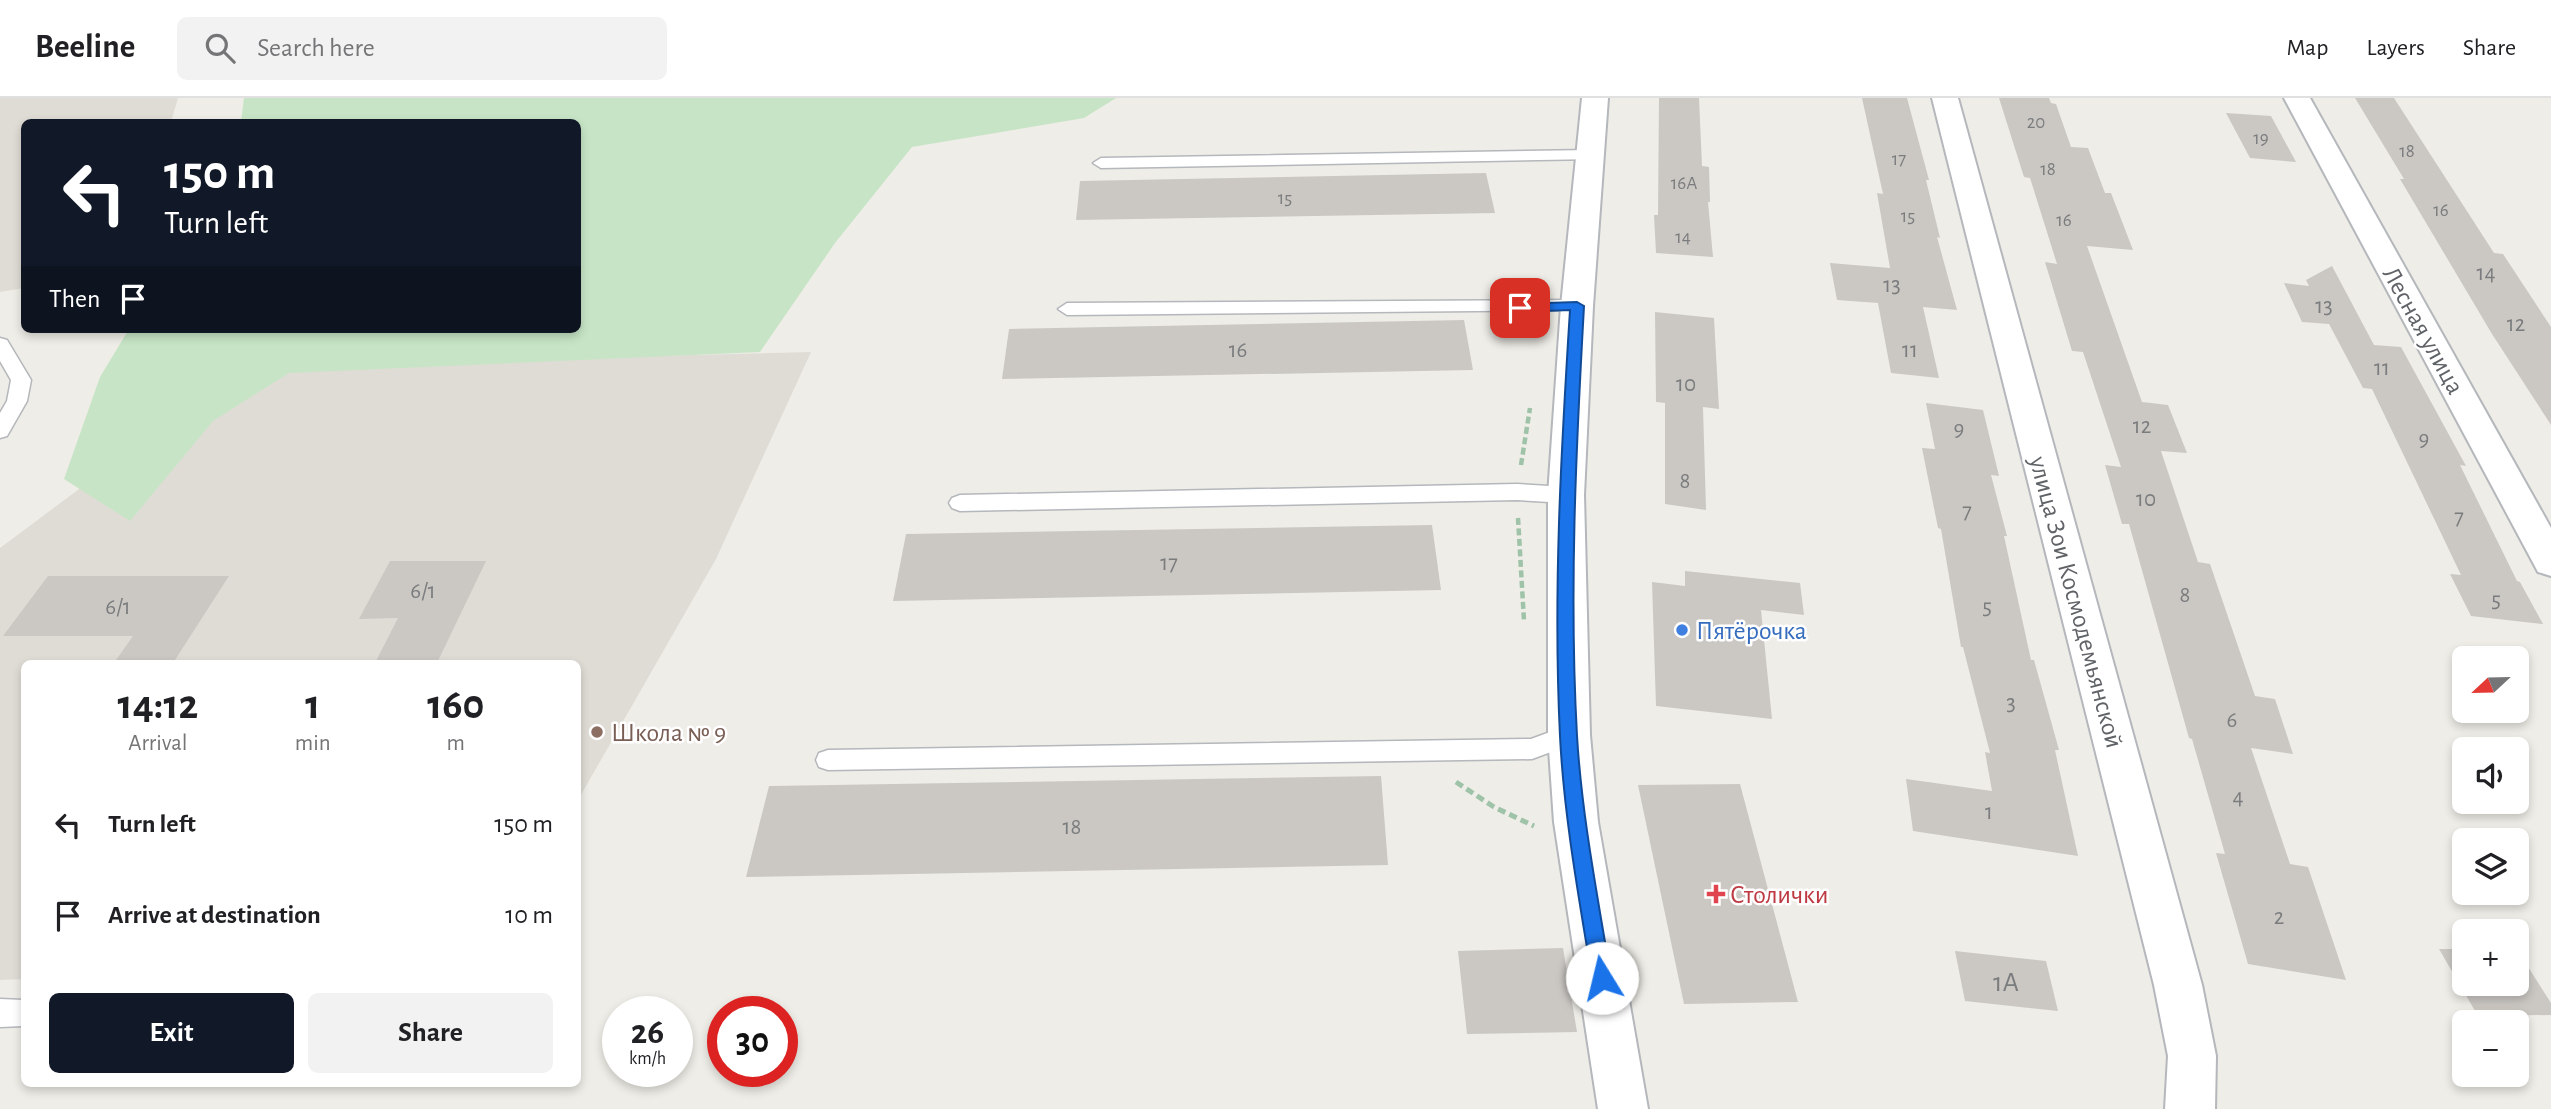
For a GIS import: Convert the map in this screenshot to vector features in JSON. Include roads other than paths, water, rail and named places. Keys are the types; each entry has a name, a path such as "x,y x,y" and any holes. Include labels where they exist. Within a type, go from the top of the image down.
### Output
{"street":[{"path":"1595,98 1577,306 1566,495 1569,735 1576,822 1623,1109"},
{"name":"улица Зои Космодемьянской","path":"1945,98 2178,985 2192,1056 2190,1109"},
{"name":"Лесная улица","path":"2297,98 2551,562"}],"lane":[{"path":"1101,163 1591,155"},
{"path":"1067,309 1577,306"},
{"path":"0,344 21,380 17,401 0,431"},
{"path":"960,503 1503,492 1566,495"},
{"path":"828,760 1532,749 1569,735"},
{"path":"0,1013 21,1013"}],"place":[{"name":"Пятёрочка","path":"1682,630"},
{"name":"Школа № 9","path":"597,732"},
{"name":"Столички","path":"1716,894"}]}
